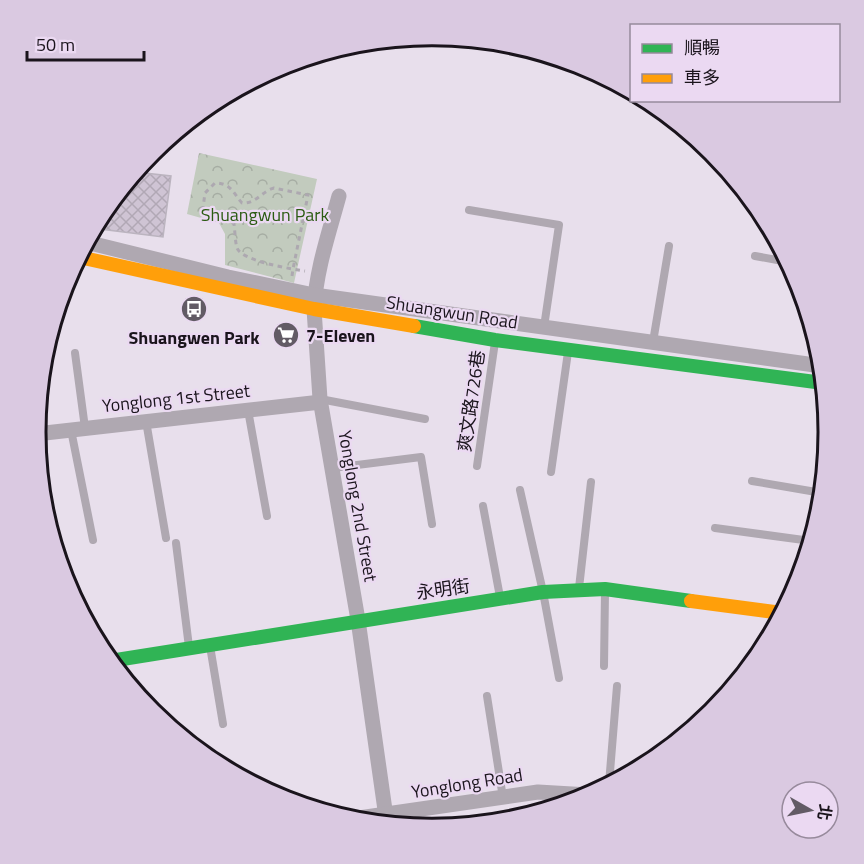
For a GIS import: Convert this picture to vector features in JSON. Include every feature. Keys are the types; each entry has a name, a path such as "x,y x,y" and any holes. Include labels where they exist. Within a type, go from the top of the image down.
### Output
{"street":[{"name":"Yonglong 2nd Street","path":"339,196 318,273 314,302 320,400 358,620 386,815"},
{"name":"Shuangwun Road","path":"95,244 228,277 314,302 544,327 811,364"},
{"name":"Shuangwun Road","path":"87,259 314,302 495,340 814,381"},
{"name":"Yonglong 1st Street","path":"46,433 320,400"},
{"name":"永明街","path":"120,659 543,592 605,589 773,612"},
{"name":"Yonglong Road","path":"402,816 538,792 565,794"}],"lane":[{"path":"469,210 559,225 544,327"},
{"path":"653,342 669,246"},
{"path":"755,256 778,260"},
{"name":"爽文路726巷","path":"477,466 495,340"},
{"path":"551,472 568,348"},
{"path":"75,353 78,429 93,540"},
{"path":"320,400 425,419"},
{"path":"248,410 267,516"},
{"path":"146,421 166,538"},
{"path":"333,468 421,457 432,524"},
{"path":"752,481 812,492"},
{"path":"579,590 591,482"},
{"path":"520,490 543,592 559,678"},
{"path":"483,506 501,599"},
{"path":"715,528 802,540"},
{"path":"176,543 189,648"},
{"path":"604,666 605,589"},
{"path":"210,645 223,724"},
{"path":"610,774 617,686"},
{"path":"487,696 503,798"}],"path":[{"path":"215,183 224,183 242,203 250,204 269,189 274,188 308,195 293,269 243,255 237,248 234,224 223,216 210,215 203,208 205,193 215,183"}],"green space":[{"name":"Shuangwun Park","path":"199,153 317,179 294,283 225,265 225,234 219,223 187,214"}],"building":[{"path":"146,173 171,176 163,237 104,229 126,197"}],"traffic: fast":[{"path":"414,326 495,340 814,382"},
{"path":"121,659 543,592 605,589 691,601"}],"traffic: slow":[{"path":"87,259 314,309 414,326"},
{"path":"691,601 773,612"}],"place":[{"name":"Shuangwen Park","path":"194,309"},
{"name":"7-Eleven","path":"286,335"}]}
